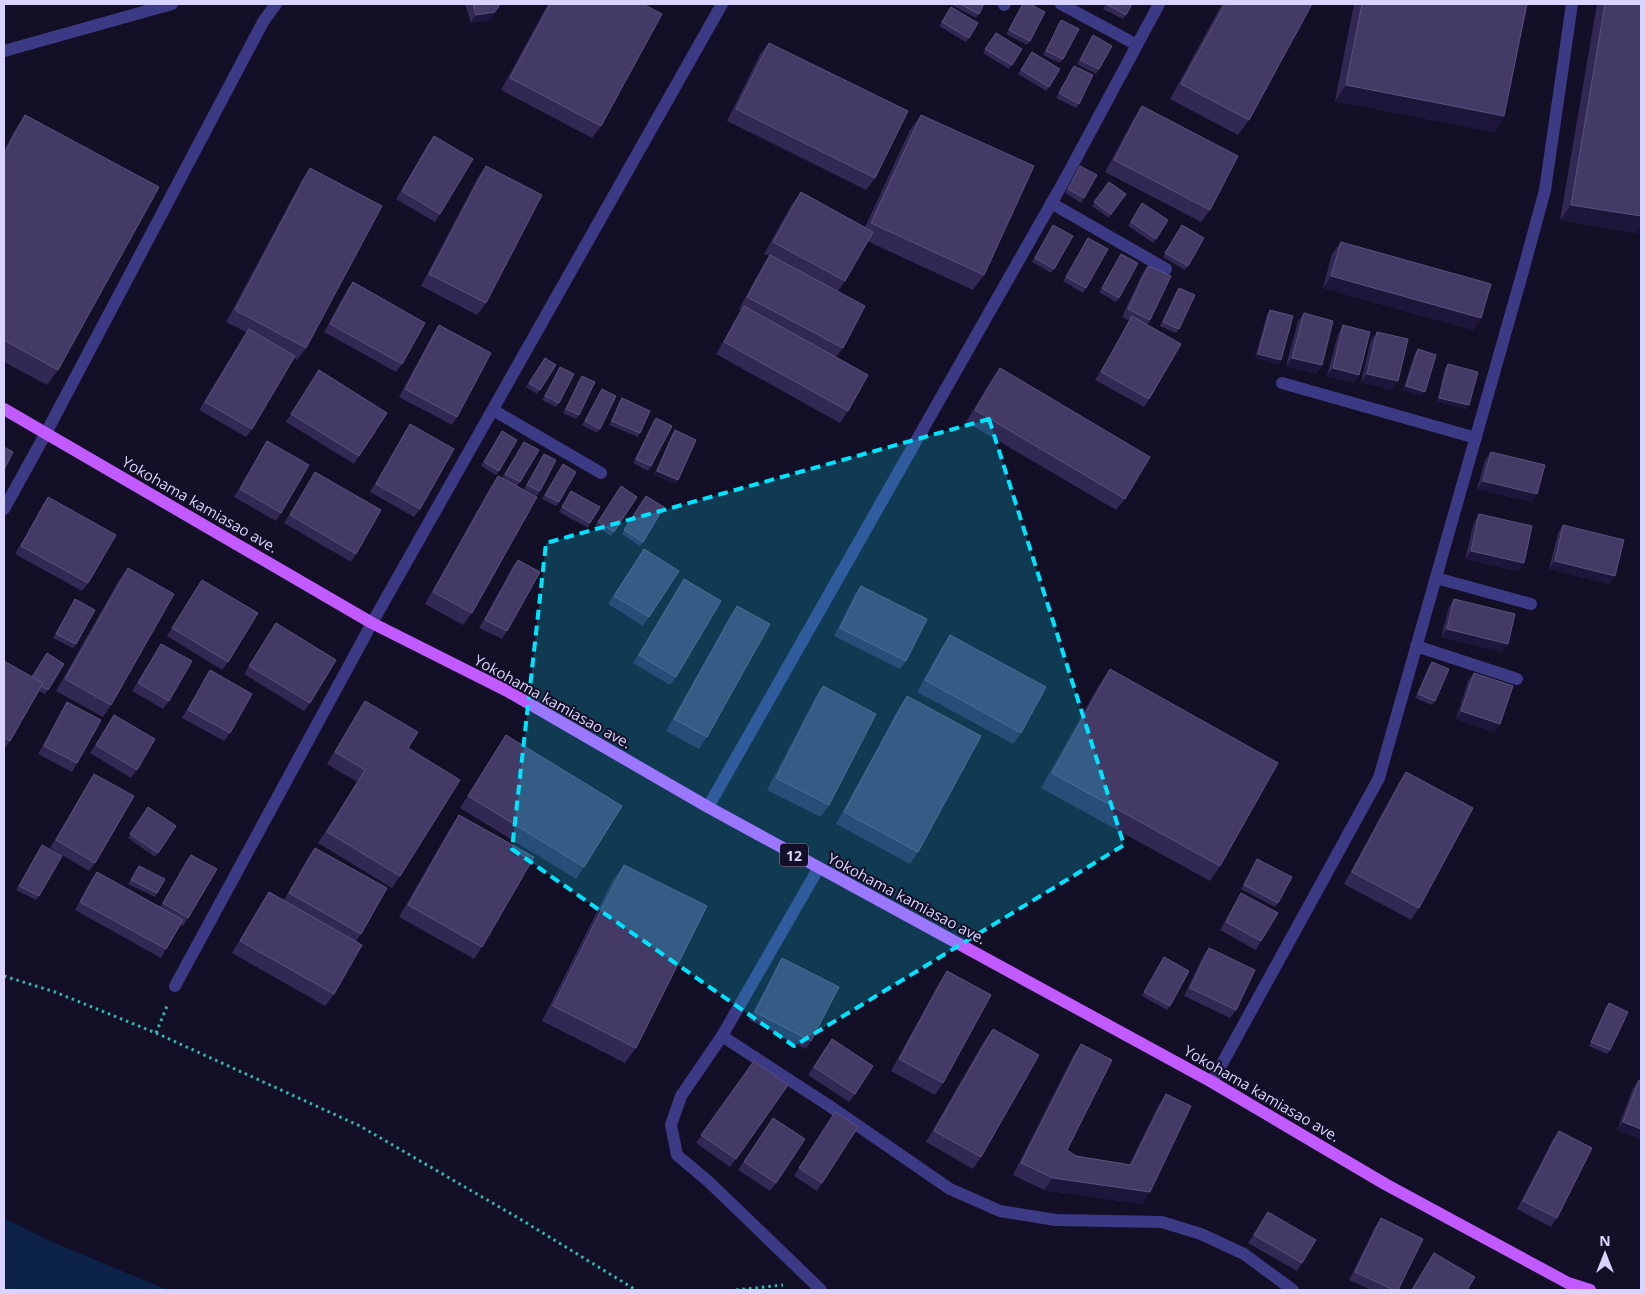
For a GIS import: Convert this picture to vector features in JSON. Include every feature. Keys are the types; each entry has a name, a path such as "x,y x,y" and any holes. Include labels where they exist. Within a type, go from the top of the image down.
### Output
{"main road":[{"name":"Yokohama kamiasao ave.","path":"4,409 372,624 509,692 708,807 1212,1082 1385,1184 1568,1283 1590,1290"}],"street":[{"path":"4,51 172,4"},
{"path":"4,509 263,22 276,4"},
{"path":"175,986 372,624 722,4"},
{"path":"1061,4 1137,45"},
{"path":"708,807 1052,202 1159,4"},
{"path":"1212,1082 1379,778 1545,190 1572,4"},
{"path":"1052,202 1166,269"},
{"path":"1282,383 1476,438"},
{"path":"493,410 601,473"},
{"path":"1436,578 1532,604"},
{"path":"1416,646 1517,679"},
{"path":"817,1286 709,1182 677,1155 671,1125 681,1096 722,1036 818,868"},
{"path":"722,1036 828,1105 950,1189 1000,1211 1056,1220 1162,1222 1201,1234 1244,1254 1293,1290"}],"path":[{"path":"4,976 55,992 156,1033 360,1126 520,1219 636,1290"},
{"path":"156,1033 175,986"},
{"path":"736,1290 817,1286"}],"highlighted area":[{"path":"989,419 1124,845 794,1046 512,849 546,543"}],"water":[{"path":"4,1218 52,1242 168,1290 4,1290"}],"building":[{"path":"473,4 500,4 495,12 476,15"},
{"path":"550,4 643,4 662,14 601,126 510,78"},
{"path":"960,4 984,4 979,14"},
{"path":"1023,4 1030,4 1045,12 1030,41 1009,30"},
{"path":"1106,4 1132,4 1126,15"},
{"path":"1225,4 1312,4 1249,120 1181,84"},
{"path":"1362,4 1527,4 1504,116 1346,85"},
{"path":"1605,4 1641,4 1641,216 1571,205"},
{"path":"951,7 978,23 969,38 942,22"},
{"path":"1061,20 1079,29 1063,59 1046,51"},
{"path":"996,33 1022,49 1012,65 985,49"},
{"path":"1093,35 1112,46 1099,69 1080,60"},
{"path":"769,43 908,111 875,178 736,109"},
{"path":"1032,52 1060,69 1049,87 1021,70"},
{"path":"1074,66 1093,75 1079,104 1059,93"},
{"path":"1142,106 1238,156 1210,210 1114,160"},
{"path":"25,115 159,187 58,370 4,340 4,154"},
{"path":"921,115 1034,166 984,275 871,223"},
{"path":"434,136 473,159 440,214 402,191"},
{"path":"486,166 542,195 486,303 429,274"},
{"path":"1080,166 1097,175 1084,198 1068,189"},
{"path":"310,168 382,206 306,348 235,310"},
{"path":"1109,182 1126,194 1111,214 1094,202"},
{"path":"801,192 873,232 845,281 773,242"},
{"path":"1142,203 1168,220 1156,239 1131,222"},
{"path":"1053,225 1073,236 1054,269 1035,258"},
{"path":"1182,225 1204,238 1188,266 1165,253"},
{"path":"1088,238 1108,249 1086,288 1066,277"},
{"path":"1341,242 1491,284 1481,318 1331,276"},
{"path":"1121,254 1138,263 1119,298 1102,288"},
{"path":"770,255 865,306 843,348 747,297"},
{"path":"1148,266 1171,276 1150,320 1128,309"},
{"path":"353,282 425,323 402,364 330,324"},
{"path":"1179,288 1195,295 1179,329 1163,322"},
{"path":"744,306 868,375 848,411 724,342"},
{"path":"1270,310 1293,316 1281,360 1258,354"},
{"path":"1304,313 1333,321 1322,365 1292,358"},
{"path":"1132,316 1181,344 1149,399 1101,372"},
{"path":"439,325 491,353 457,417 405,389"},
{"path":"1343,325 1370,332 1359,375 1333,368"},
{"path":"249,329 295,356 252,429 205,402"},
{"path":"1377,332 1408,339 1398,381 1367,374"},
{"path":"1418,349 1436,355 1425,392 1406,386"},
{"path":"545,358 556,365 540,390 529,383"},
{"path":"1448,364 1478,372 1469,405 1439,398"},
{"path":"560,367 574,374 559,403 545,396"},
{"path":"1000,368 1150,457 1125,499 975,410"},
{"path":"319,370 387,413 359,456 291,414"},
{"path":"582,376 595,382 579,415 566,409"},
{"path":"602,389 616,396 600,429 585,421"},
{"path":"622,398 650,411 640,433 612,421"},
{"path":"656,418 672,426 651,466 636,459"},
{"path":"410,424 454,449 420,509 376,484"},
{"path":"675,430 696,440 678,480 657,471"},
{"path":"502,431 517,440 499,471 484,462"},
{"path":"267,441 309,465 281,513 240,489"},
{"path":"524,442 539,450 520,482 505,474"},
{"path":"4,447 13,452 4,470"},
{"path":"1491,452 1545,465 1537,494 1483,481"},
{"path":"544,454 556,460 540,491 527,485"},
{"path":"563,464 576,472 559,502 545,495"},
{"path":"315,472 381,510 356,554 290,515"},
{"path":"498,476 537,497 472,613 433,592"},
{"path":"621,486 637,497 614,532 598,522"},
{"path":"571,491 600,507 590,523 562,507"},
{"path":"646,496 664,507 643,542 624,530"},
{"path":"48,497 116,535 88,583 21,546"},
{"path":"1479,514 1532,526 1524,563 1471,551"},
{"path":"1563,525 1624,540 1615,576 1555,561"},
{"path":"644,549 679,571 649,617 614,596"},
{"path":"518,560 540,572 507,631 485,620"},
{"path":"128,568 174,594 111,705 65,679"},
{"path":"684,579 721,601 676,677 639,655"},
{"path":"202,580 258,613 228,662 172,628"},
{"path":"861,586 927,619 906,661 840,628"},
{"path":"75,599 95,610 76,644 56,634"},
{"path":"1454,599 1515,614 1508,644 1447,629"},
{"path":"737,606 770,624 707,737 674,719"},
{"path":"276,623 336,660 310,703 249,666"},
{"path":"950,635 1046,687 1021,733 925,680"},
{"path":"161,644 192,661 169,701 138,683"},
{"path":"47,653 64,664 48,690 41,686 43,683 32,677"},
{"path":"4,661 43,683 10,741 4,737"},
{"path":"1432,662 1449,669 1435,701 1418,694"},
{"path":"1110,669 1278,763 1220,866 1052,773"},
{"path":"210,670 252,694 230,733 188,710"},
{"path":"1474,673 1513,686 1500,724 1461,711"},
{"path":"823,686 876,714 829,805 776,778"},
{"path":"907,696 981,736 918,852 844,812"},
{"path":"365,701 418,732 408,748 460,780 400,876 327,832 365,770 335,752"},
{"path":"67,702 101,720 77,763 44,746"},
{"path":"114,715 155,739 137,770 96,745"},
{"path":"506,735 622,806 584,867 468,796"},
{"path":"1406,772 1473,808 1419,908 1352,872"},
{"path":"94,774 134,796 95,863 56,840"},
{"path":"148,807 176,826 158,853 130,834"},
{"path":"459,815 534,857 482,947 408,905"},
{"path":"42,845 62,856 39,896 19,886"},
{"path":"315,848 387,888 361,934 289,893"},
{"path":"191,855 217,869 188,918 163,903"},
{"path":"1257,859 1292,877 1278,903 1244,885"},
{"path":"624,865 707,906 636,1048 553,1006"},
{"path":"139,866 165,879 157,893 131,880"},
{"path":"97,872 183,920 166,949 80,902"},
{"path":"269,892 362,945 334,994 240,941"},
{"path":"1241,893 1278,913 1261,941 1226,922"},
{"path":"1209,948 1255,970 1236,1010 1190,988"},
{"path":"1164,957 1189,971 1170,1006 1144,992"},
{"path":"782,958 839,987 811,1041 755,1012"},
{"path":"947,971 991,995 943,1083 899,1059"},
{"path":"1609,1003 1628,1012 1610,1050 1591,1042"},
{"path":"993,1029 1039,1055 981,1157 934,1131"},
{"path":"832,1039 873,1066 855,1094 814,1067"},
{"path":"1081,1044 1112,1060 1067,1150 1076,1156 1131,1165 1166,1094 1191,1106 1150,1192 1053,1178 1021,1163"},
{"path":"754,1061 788,1085 736,1159 701,1135"},
{"path":"1639,1080 1641,1081 1641,1129 1623,1122"},
{"path":"835,1112 858,1127 822,1183 799,1168"},
{"path":"773,1118 805,1139 776,1183 744,1162"},
{"path":"1559,1131 1592,1148 1557,1218 1523,1201"},
{"path":"1268,1212 1316,1240 1302,1263 1254,1235"},
{"path":"1381,1218 1423,1239 1398,1290 1394,1290 1355,1272"},
{"path":"1434,1253 1475,1277 1467,1290 1412,1290"}]}
